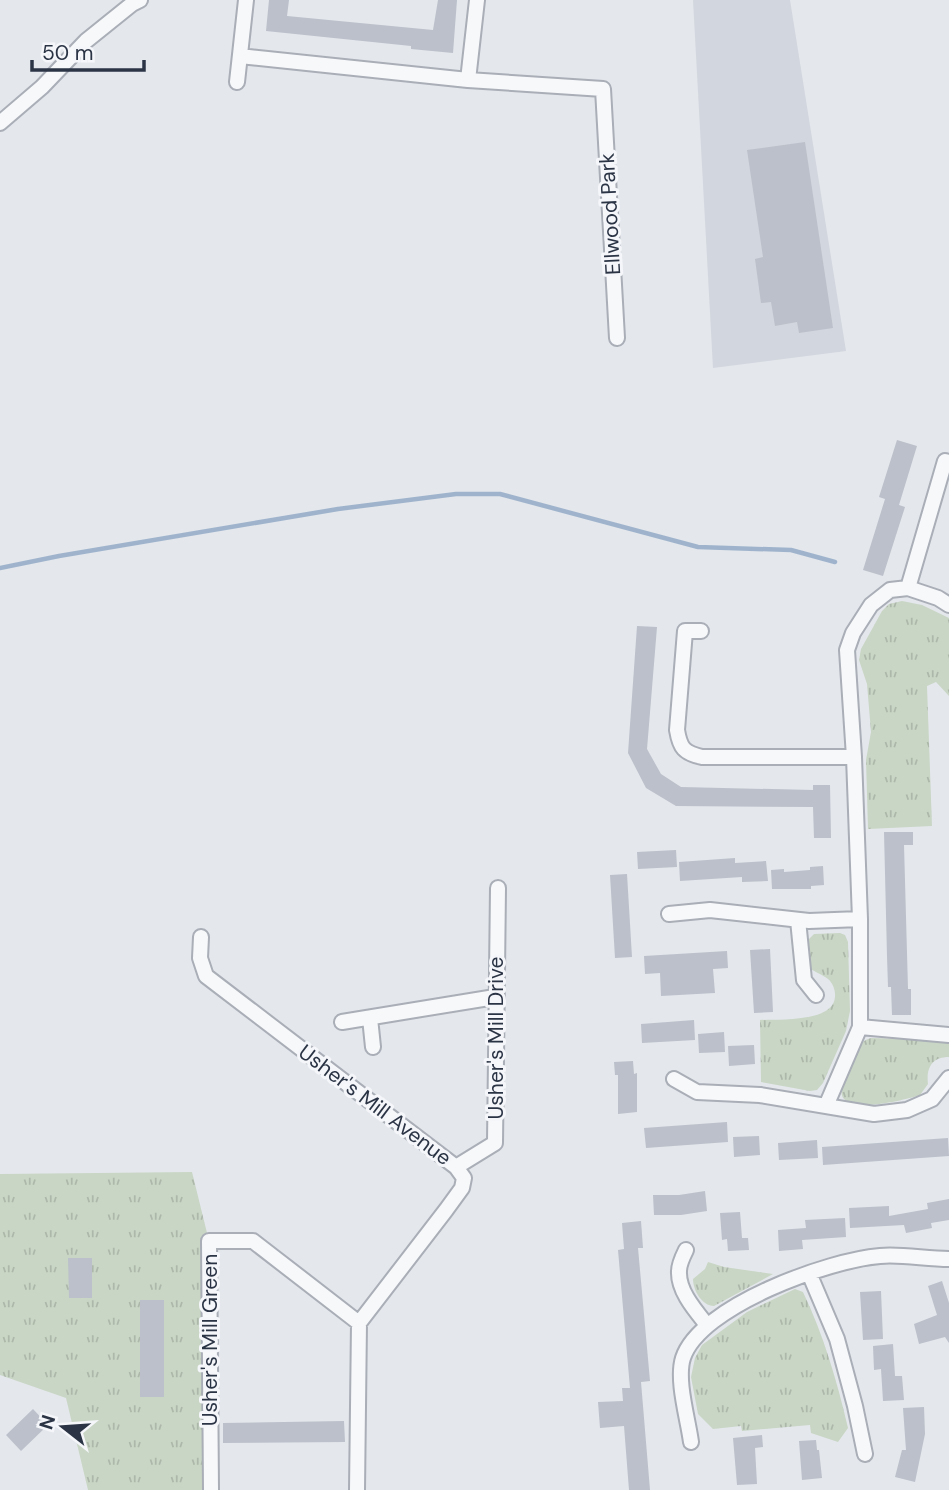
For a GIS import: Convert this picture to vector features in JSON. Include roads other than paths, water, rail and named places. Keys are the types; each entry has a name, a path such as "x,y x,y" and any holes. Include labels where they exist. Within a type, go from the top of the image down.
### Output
{"street":[{"path":"0,123 42,87 86,41 140,0"},
{"path":"237,82 246,0"},
{"path":"240,56 468,79 477,0"},
{"name":"Ellwood Park","path":"468,79 603,89 617,338"},
{"path":"908,588 945,461 949,462"},
{"path":"826,1106 860,1027 860,919 854,757 846,650 853,632 871,606 890,590 908,588 938,598 949,605"},
{"path":"701,631 685,631 677,730 679,746 686,753 702,757 854,757"},
{"name":"Usher's Mill Drive","path":"456,1167 495,1143 498,888"},
{"path":"669,914 710,910 809,921 860,919"},
{"path":"798,919 804,980 816,995"},
{"name":"Usher's Mill Avenue","path":"201,937 200,958 206,976 456,1167 464,1178 462,1188 359,1323"},
{"path":"342,1023 495,997"},
{"path":"370,1018 373,1047"},
{"path":"860,1027 949,1035"},
{"path":"674,1079 697,1091 739,1092 874,1114 908,1110 932,1098 949,1078"},
{"name":"Usher's Mill Green","path":"211,1490 209,1241 253,1241 359,1323"},
{"path":"685,1250 678,1270 682,1287 707,1325"},
{"path":"691,1442 681,1384 682,1361 689,1343 707,1325 743,1301 837,1263 881,1255 949,1259"},
{"path":"809,1273 837,1339 865,1454"},
{"path":"357,1490 359,1323"}],"waterway":[{"path":"0,568 338,509 456,494 500,494 698,547 791,550 835,562"}]}
